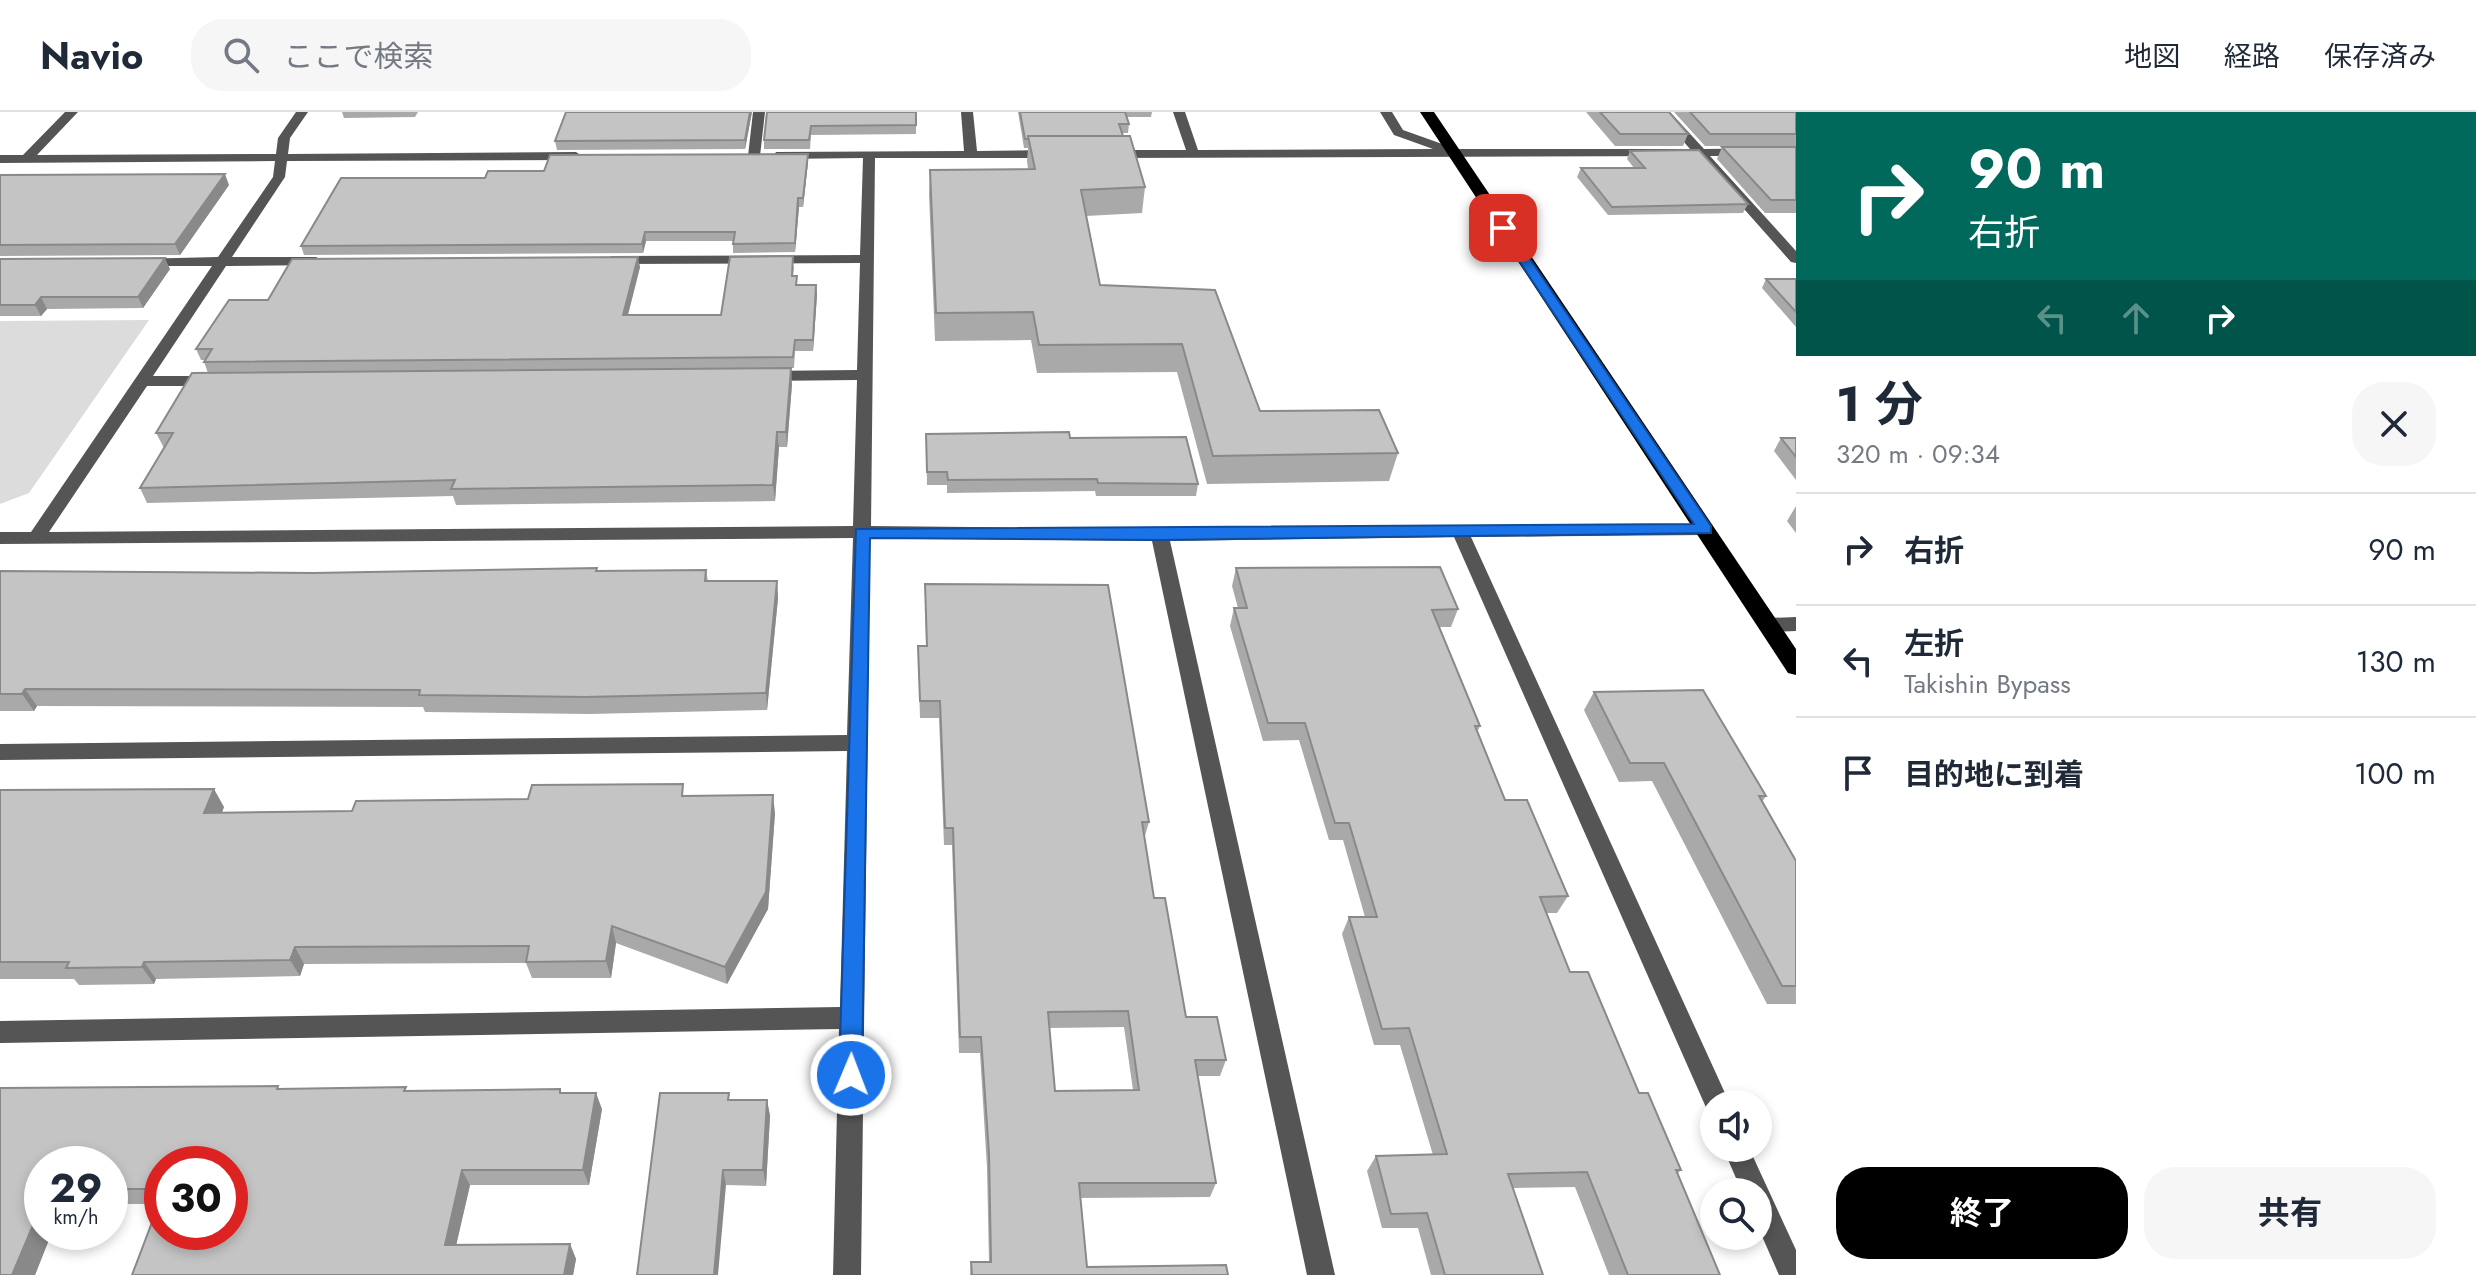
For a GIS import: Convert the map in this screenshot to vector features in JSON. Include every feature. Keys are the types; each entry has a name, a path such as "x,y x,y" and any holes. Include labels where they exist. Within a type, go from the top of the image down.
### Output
{"highway":[{"path":"1427,112 1796,667"}],"street":[{"path":"27,158 72,112"},
{"path":"37,537 279,177 279,157 284,138 302,112"},
{"path":"754,156 759,112"},
{"path":"967,112 971,154"},
{"path":"1179,112 1193,154"},
{"path":"1386,112 1398,132 1453,152"},
{"path":"1664,112 1796,259"},
{"path":"1098,154 1796,152"},
{"path":"738,156 1066,154"},
{"path":"847,1275 869,155"},
{"path":"0,159 595,156"},
{"path":"599,260 868,259"},
{"path":"126,263 331,261"},
{"path":"754,376 864,375"},
{"path":"139,381 234,380"},
{"path":"0,538 862,532 1160,535 1705,529"},
{"path":"1460,532 1711,1090"},
{"path":"1160,535 1321,1275"},
{"path":"1768,625 1796,624"},
{"path":"0,752 857,743"},
{"path":"0,1032 852,1018"},
{"path":"1772,1228 1793,1275"}],"shaded area":[{"path":"149,320 29,493 0,504 0,321"}],"building":[{"path":"566,112 750,112 745,140 555,141"},
{"path":"767,112 916,112 916,125 811,126 809,140 764,140"},
{"path":"1020,112 1125,112 1129,124 1119,124 1123,136 1028,136 1025,139"},
{"path":"1600,112 1669,112 1688,134 1620,134"},
{"path":"1690,112 1796,112 1796,134 1710,134"},
{"path":"1028,136 1130,136 1145,187 1081,190 1100,285 1215,290 1260,411 1379,410 1398,453 1213,456 1182,344 1039,345 1033,312 936,313 930,170 1035,169"},
{"path":"1722,147 1796,147 1796,200 1771,200"},
{"path":"1699,150 1748,204 1612,207 1581,168 1645,168 1630,151"},
{"path":"808,154 803,198 798,198 795,243 733,244 735,232 645,232 642,244 301,246 341,178 485,178 488,171 544,171 550,155"},
{"path":"225,174 175,244 0,245 0,175"},
{"path":"793,256 792,276 797,276 796,285 816,285 813,340 795,340 793,357 204,362 212,349 196,349 229,300 268,300 292,259 638,257 623,315 721,315 730,257"},
{"path":"165,258 138,297 41,297 35,305 0,305 0,259"},
{"path":"1766,279 1796,279 1796,312"},
{"path":"791,368 786,432 777,432 773,485 451,489 455,480 140,488 173,433 156,433 192,373"},
{"path":"1069,432 1070,438 1186,437 1198,484 1098,483 1097,479 948,480 947,472 927,472 926,434"},
{"path":"1781,438 1796,438 1796,457"},
{"path":"1440,567 1458,609 1432,610 1480,726 1475,726 1505,800 1527,800 1568,896 1540,897 1570,972 1588,972 1639,1093 1648,1093 1681,1170 1676,1170 1700,1227 1700,1250 1710,1250 1720,1275 1628,1275 1587,1172 1508,1174 1543,1275 1445,1275 1427,1213 1391,1214 1376,1156 1447,1154 1409,1028 1382,1029 1349,917 1377,917 1349,823 1335,823 1305,723 1268,723 1234,608 1247,608 1236,568"},
{"path":"597,568 596,571 706,570 705,581 777,581 766,693 585,697 419,695 420,690 25,689 22,694 0,694 0,571 313,573"},
{"path":"925,584 1108,585 1149,822 1142,822 1154,898 1165,898 1186,1017 1217,1017 1226,1060 1195,1060 1216,1183 1079,1183 1087,1267 1226,1265 1228,1275 972,1275 971,1262 991,1262 989,1154 981,1037 960,1037 953,828 945,828 940,701 920,701 918,646 927,646","holes":["1128,1011 1139,1090 1055,1091 1048,1012"]},
{"path":"1703,690 1766,796 1759,796 1796,861 1796,986 1782,986 1664,763 1630,763 1594,692"},
{"path":"683,784 682,796 773,795 766,892 725,967 612,926 606,961 526,962 529,946 295,947 290,960 144,962 142,967 66,968 69,962 0,962 0,790 214,789 204,813 352,811 356,801 528,799 532,785"},
{"path":"406,1087 404,1091 560,1089 560,1093 596,1093 583,1170 462,1170 445,1245 570,1244 564,1275 132,1275 144,1243 144,1250 248,1250 248,1146 144,1146 144,1189 128,1189 128,1146 24,1146 24,1247 12,1275 0,1275 0,1088"},
{"path":"660,1093 729,1093 728,1100 767,1100 763,1170 723,1170 714,1275 637,1275"}],"route":[{"path":"851,1075 862,532 1160,535 1705,529 1503,228"}]}
